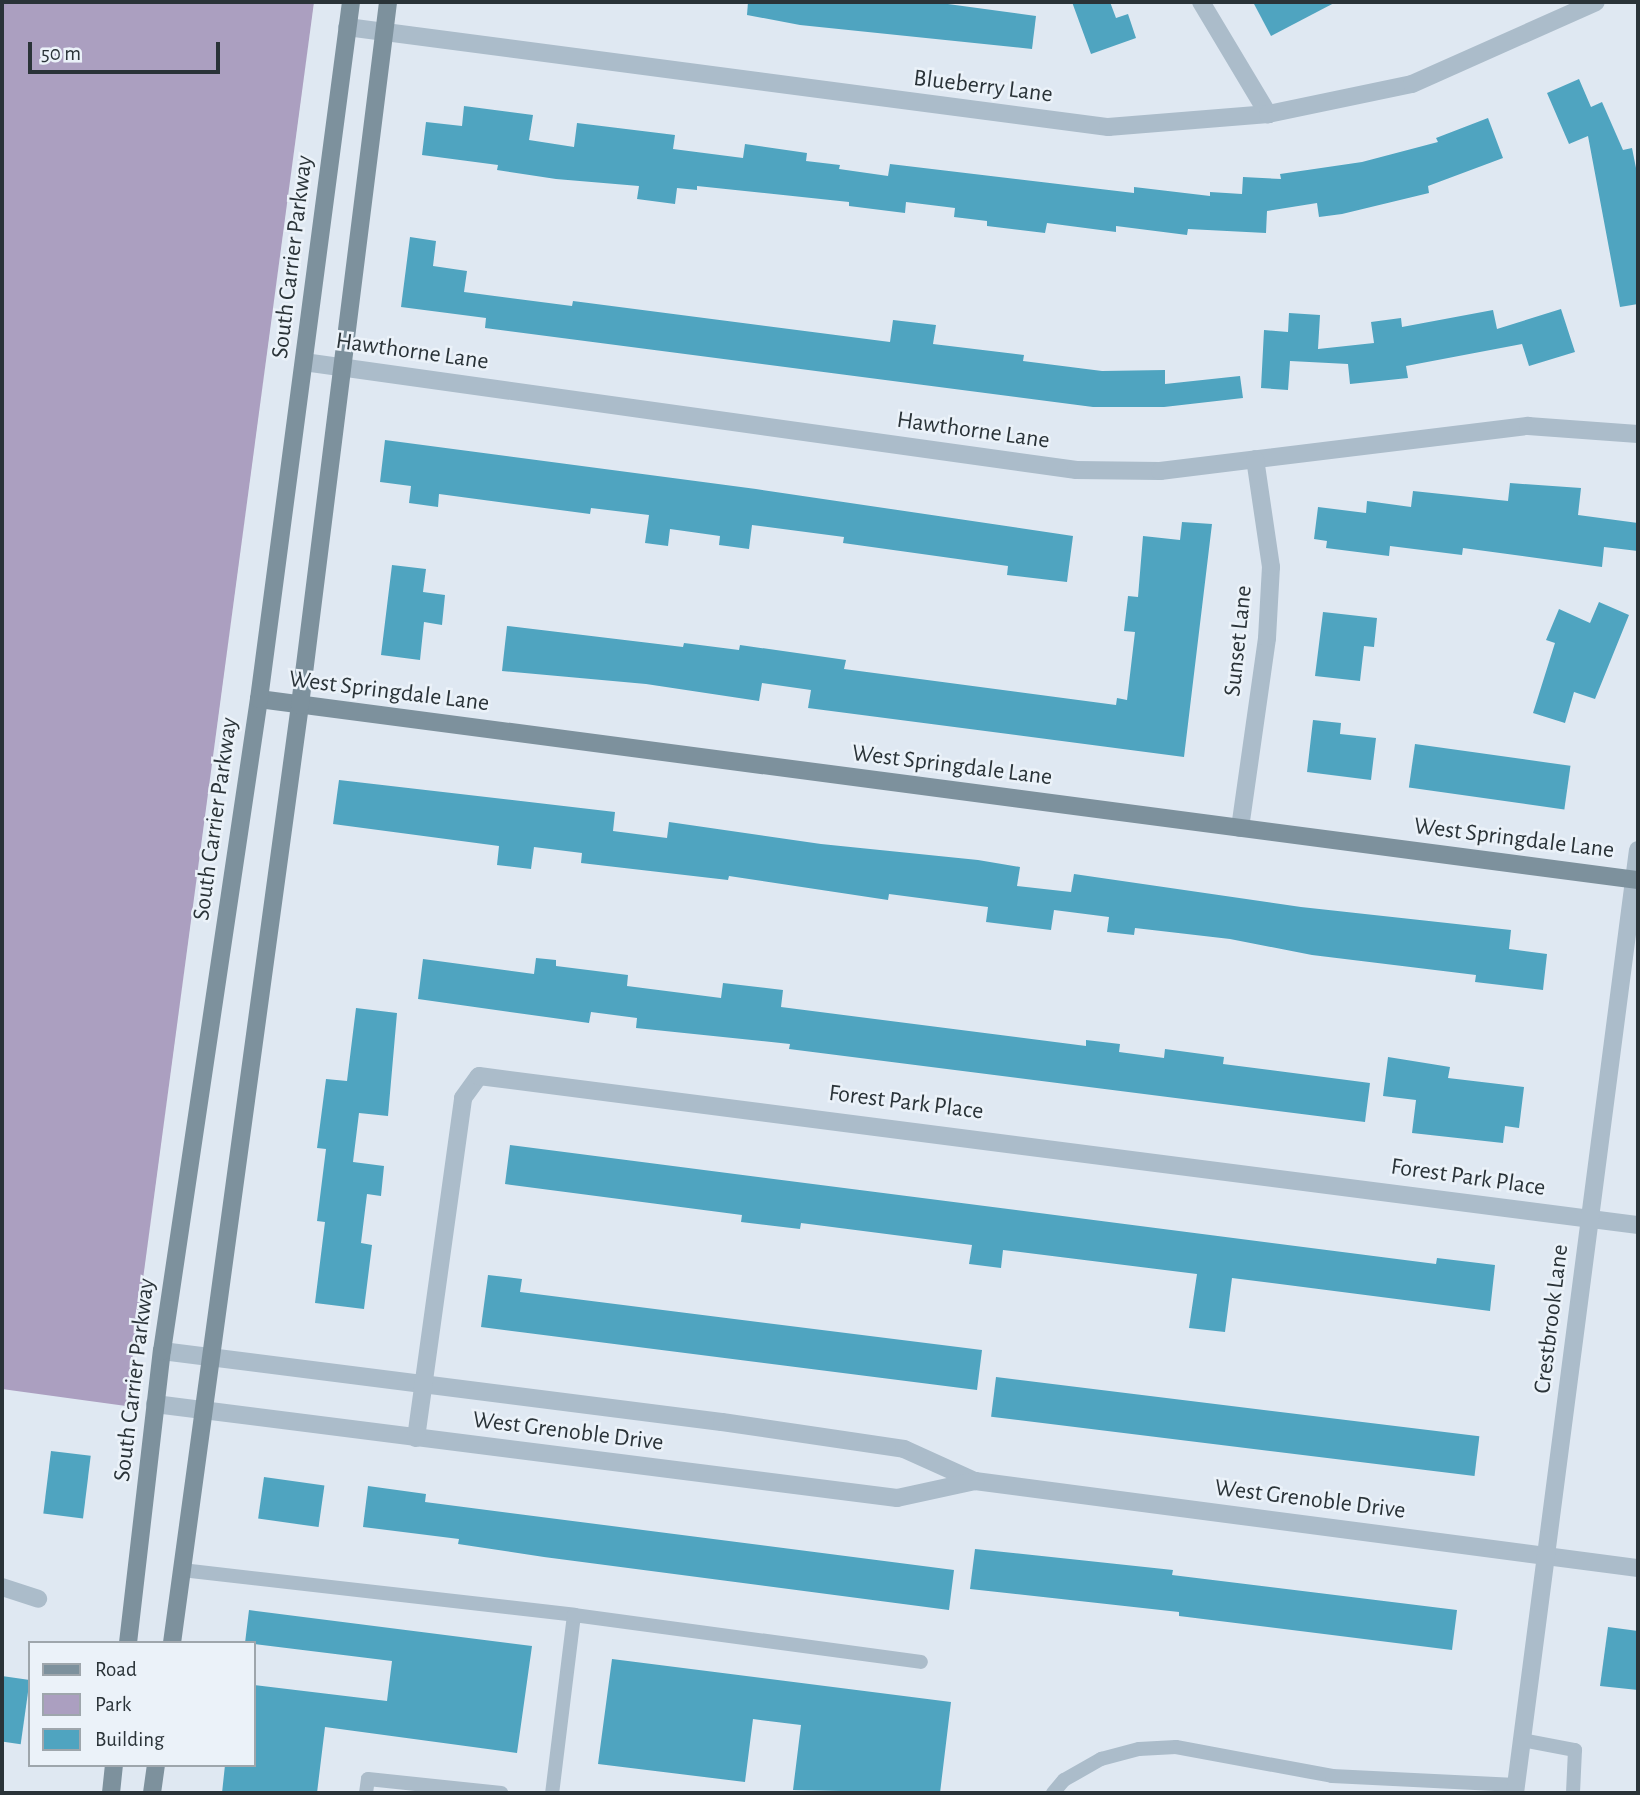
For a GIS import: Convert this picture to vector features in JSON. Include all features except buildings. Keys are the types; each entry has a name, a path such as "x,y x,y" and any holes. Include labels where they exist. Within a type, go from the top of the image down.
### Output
{"main road":[{"name":"South Carrier Parkway","path":"128,1641 162,1351 259,699 351,2"},
{"path":"172,1641 300,705 340,367 388,2"},
{"name":"West Springdale Lane","path":"259,699 1636,880"},
{"path":"111,1793 114,1767"},
{"path":"152,1793 156,1767"}],"street":[{"path":"1201,2 1268,114"},
{"name":"Blueberry Lane","path":"347,27 1108,127 1268,114 1412,84 1596,2"},
{"name":"Hawthorne Lane","path":"304,362 1076,470 1160,471 1528,426 1638,434"},
{"name":"Sunset Lane","path":"1240,828 1267,638 1271,567 1255,459"},
{"name":"Crestbrook Lane","path":"1515,1789 1638,850"},
{"name":"Forest Park Place","path":"421,1382 463,1098 479,1076 1638,1225"},
{"name":"West Grenoble Drive","path":"162,1351 421,1382 904,1449 975,1481 1638,1568"},
{"path":"416,1438 421,1382"},
{"name":"West Grenoble Drive","path":"155,1404 897,1498 975,1481"},
{"path":"2,1587 38,1599"}],"lane":[{"path":"182,1570 574,1615 921,1662"},
{"path":"552,1793 574,1615"},
{"path":"1522,1740 1575,1751 1573,1793"},
{"path":"1053,1793 1064,1780 1101,1759 1139,1749 1176,1747 1332,1776 1515,1789"},
{"path":"366,1793 368,1779 501,1793"}],"green space":[{"path":"2,2 314,2 126,1406 2,1389"}]}
